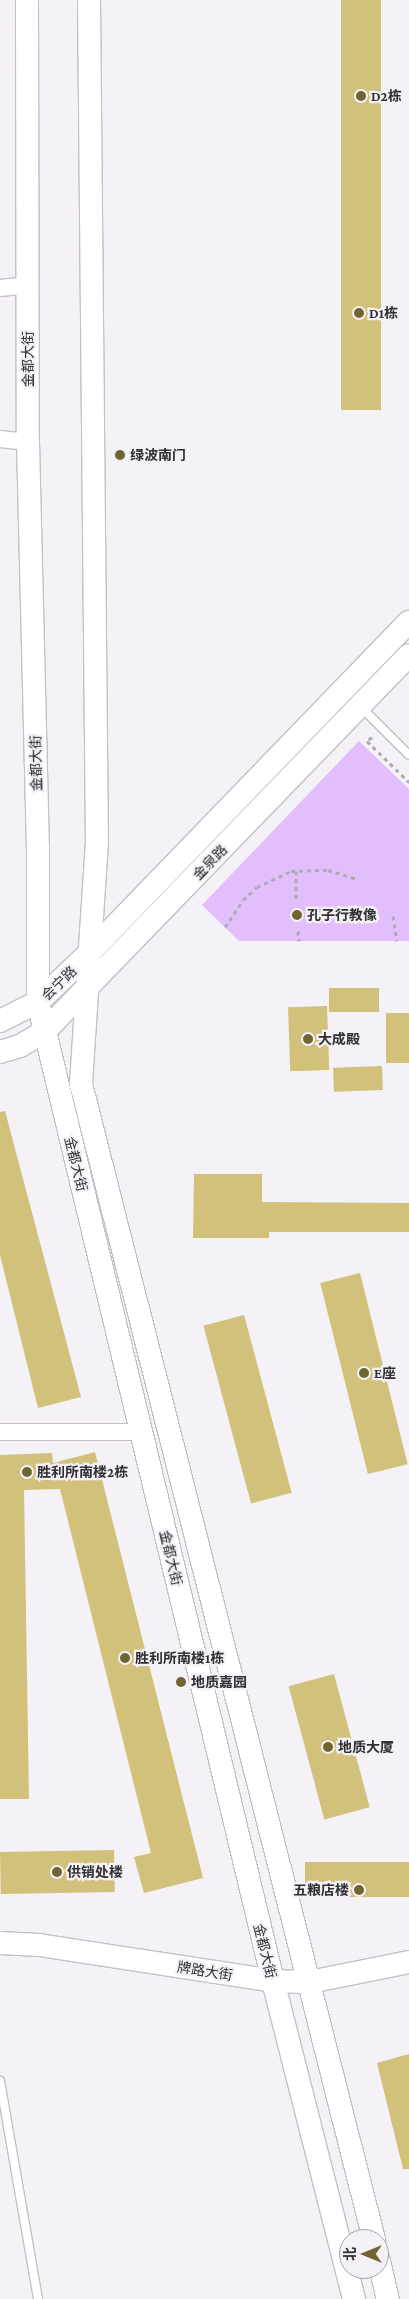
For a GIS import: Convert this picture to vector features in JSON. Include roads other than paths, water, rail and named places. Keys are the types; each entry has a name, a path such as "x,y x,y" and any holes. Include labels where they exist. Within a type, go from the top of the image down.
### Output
{"main road":[{"name":"金都大街","path":"27,0 28,442 38,846 38,1002 272,1981 354,2299"},
{"name":"金都大街","path":"90,0 97,842 88,954 81,1084 372,2229"},
{"name":"金泉路","path":"88,954 409,622"},
{"name":"金泉路","path":"0,1052 20,1046 45,1031 409,655"},
{"name":"会宁路","path":"0,1021 38,1002 88,954"},
{"name":"牌路大街","path":"0,1943 39,1945 272,1981 310,1982 409,1962"},
{"path":"383,2279 388,2299"}],"street":[{"path":"0,288 27,285"},
{"path":"0,439 28,442"},
{"path":"0,1432 141,1432"}],"lane":[{"path":"360,707 409,755"},
{"path":"0,2081 38,2299"}],"place":[{"name":"D2栋","path":"361,96"},
{"name":"D1栋","path":"359,313"},
{"name":"绿波南门","path":"120,455"},
{"name":"孔子行教像","path":"297,915"},
{"name":"大成殿","path":"308,1039"},
{"name":"E座","path":"364,1373"},
{"name":"胜利所南楼2栋","path":"27,1472"},
{"name":"胜利所南楼1栋","path":"125,1658"},
{"name":"地质嘉园","path":"181,1682"},
{"name":"地质大厦","path":"328,1747"},
{"name":"供销处楼","path":"57,1872"},
{"name":"五粮店楼","path":"359,1890"}]}
